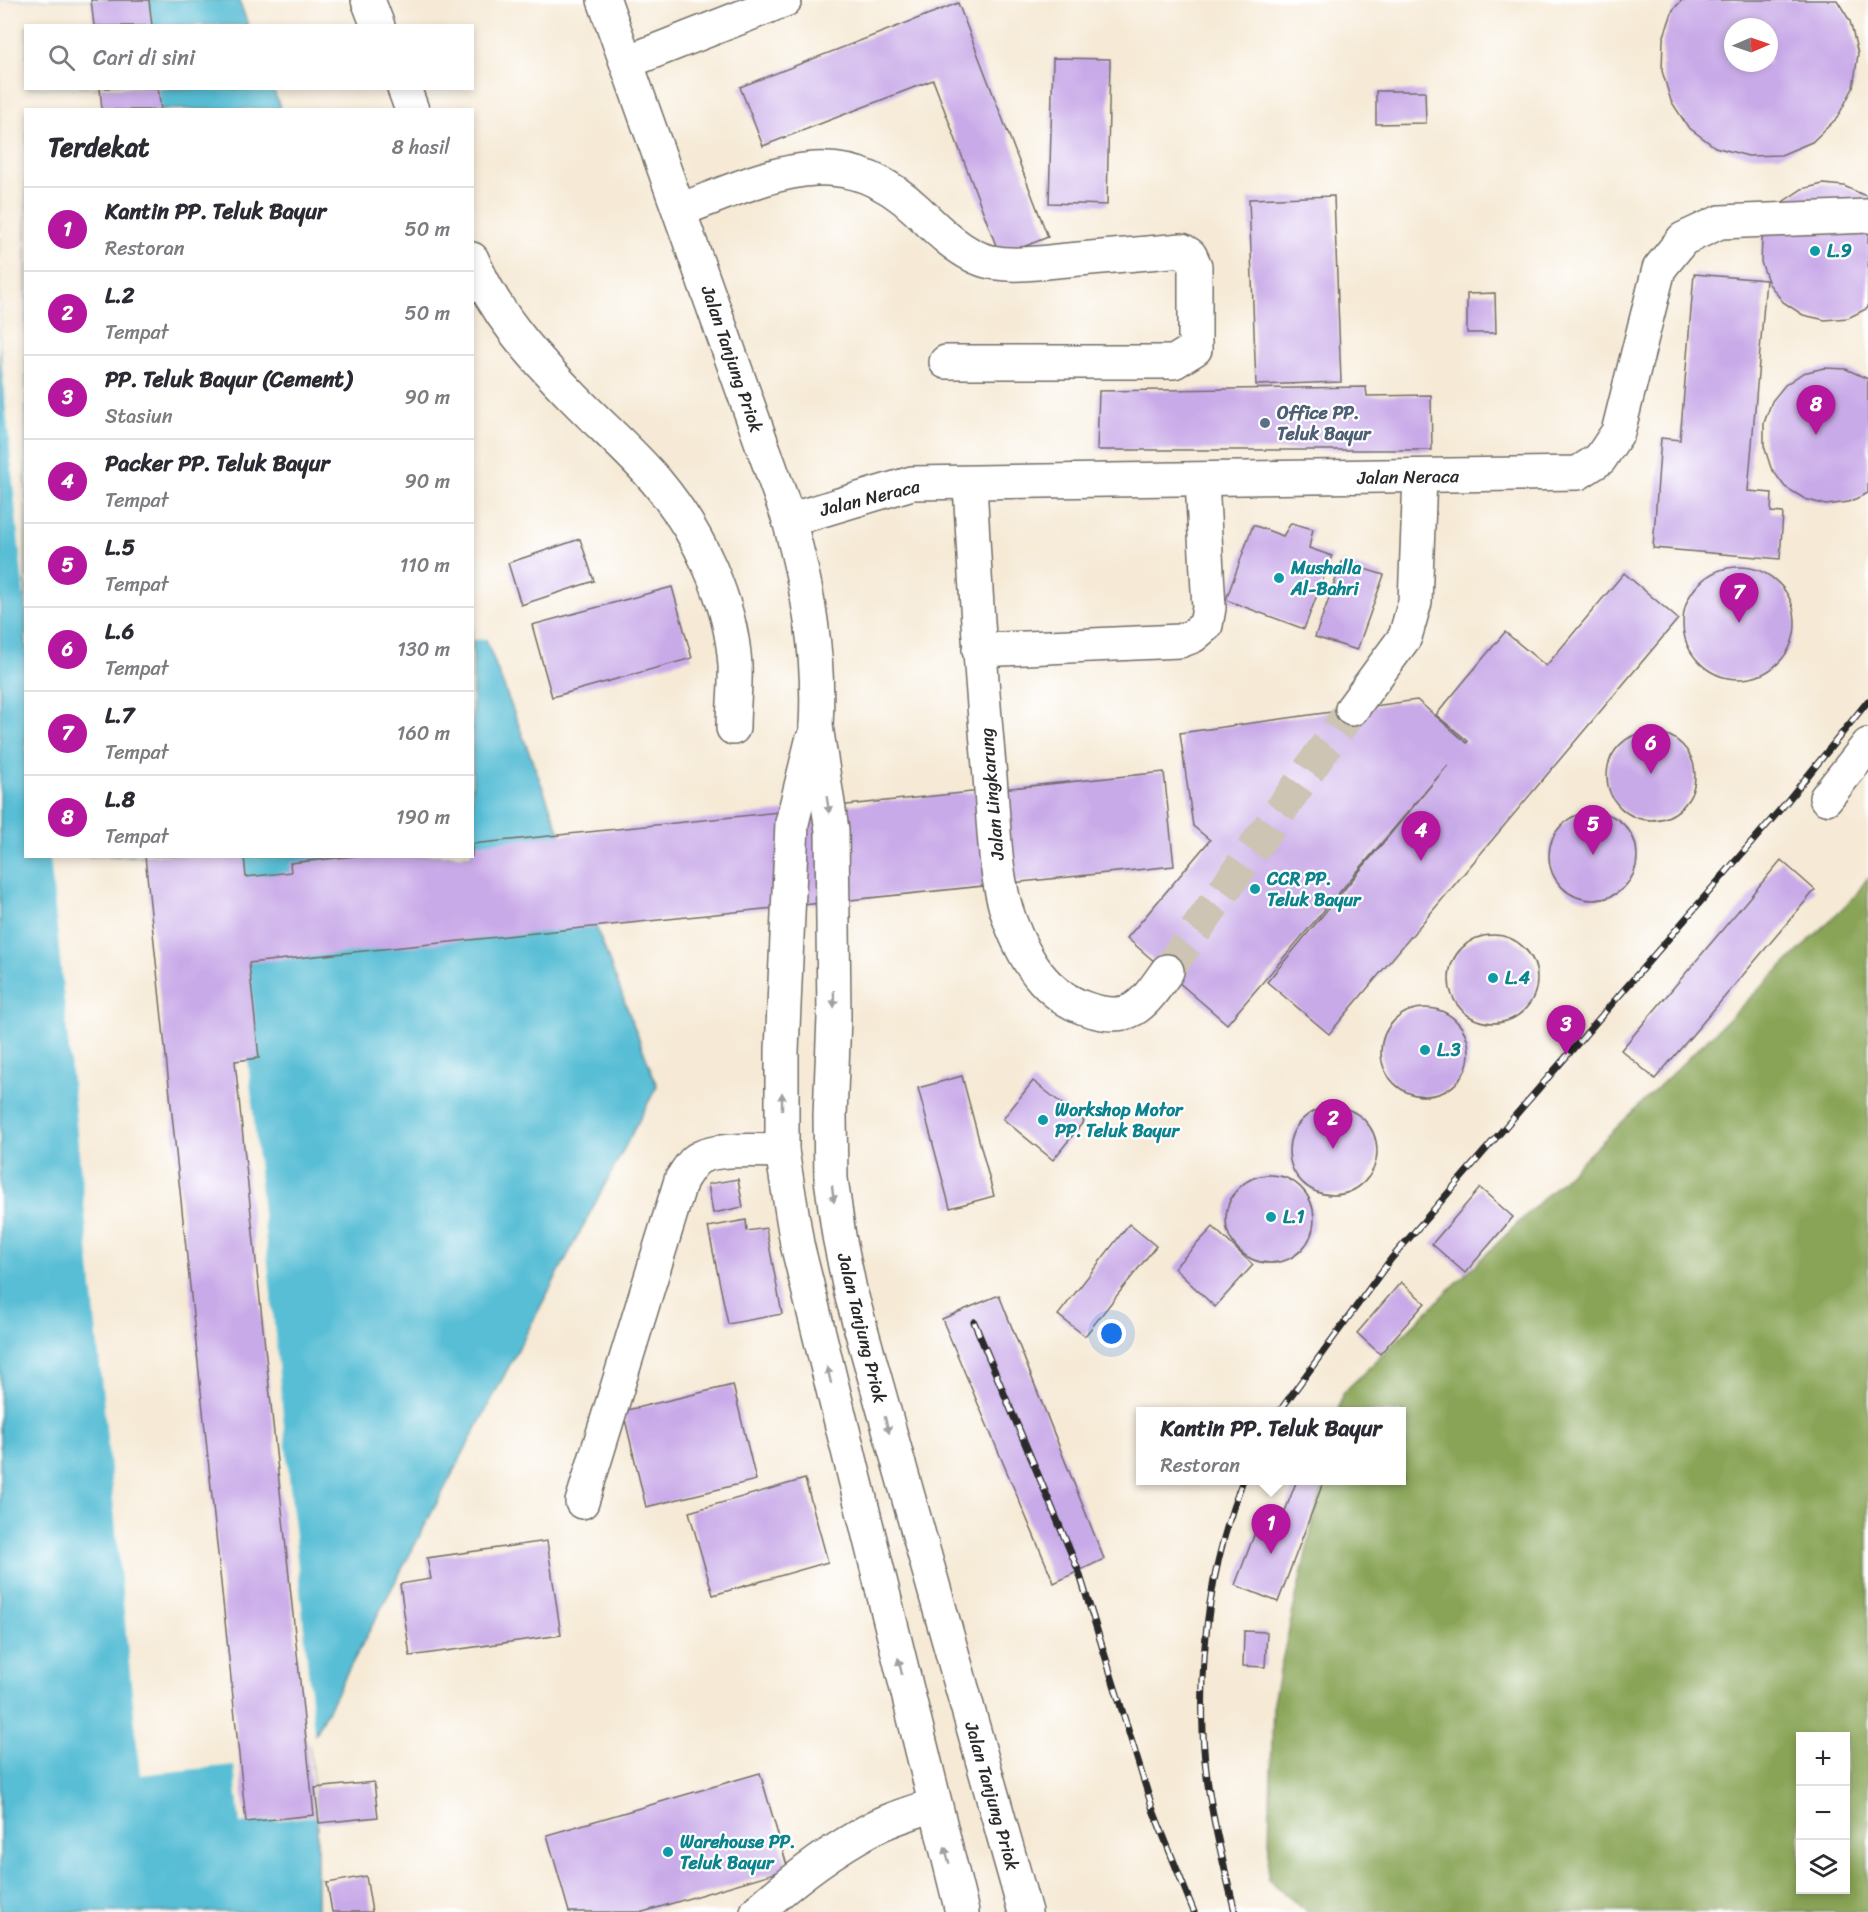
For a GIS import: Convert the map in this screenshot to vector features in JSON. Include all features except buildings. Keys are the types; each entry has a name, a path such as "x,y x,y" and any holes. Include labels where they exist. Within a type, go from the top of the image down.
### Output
{"main road":[{"path":"368,0 377,24"},
{"name":"Jalan Tanjung Priok","path":"604,0 789,520 804,575 814,627 819,684 816,726 792,823 782,1051 782,1151 797,1244 962,1912"},
{"path":"627,62 786,0"},
{"path":"405,90 411,108"},
{"path":"680,210 778,174 805,168 838,169 866,175 896,190 972,256 990,262 1022,264 1182,250 1191,255 1196,266 1195,349 1174,362 946,362"},
{"name":"Jalan Neraca","path":"789,520 912,483 1202,481 1578,473 1600,459 1618,432 1659,269 1683,239 1720,222 1868,216"},
{"path":"474,263 503,319 531,354 657,482 691,531 718,588 730,629 735,665 733,728"},
{"path":"1352,709 1405,637 1415,602 1420,477"},
{"path":"979,650 1180,641 1192,636 1206,625 1209,608 1202,481"},
{"name":"Jalan Lingkarung","path":"970,483 979,650 997,861 1009,920 1034,970 1051,991 1084,1008 1106,1015 1123,1015 1143,1004 1167,971"},
{"name":"Jalan Tanjung Priok","path":"816,726 832,830 834,1017 830,1116 831,1179 839,1236 865,1346 1025,1912"},
{"path":"1826,798 1868,745"},
{"path":"582,1503 681,1180 696,1160 713,1154 735,1151 782,1151"},
{"path":"757,1912 798,1874 842,1846 874,1827 934,1805"}],"green space":[{"path":"1868,877 1868,1912 1307,1912 1268,1880 1273,1701 1321,1485 1406,1485 1406,1407 1339,1407 1342,1394 1855,896"}],"water":[{"path":"0,0 239,0 248,24 24,24 24,90 273,90 281,108 24,108 24,858 474,858 474,609 657,1086 309,1745 317,1816 317,1912 0,1912"}],"pier":[{"path":"0,0 145,0 148,24 24,24 24,90 154,90 156,108 24,108 24,597 0,346"},
{"path":"474,604 475,605 488,639 474,640"},
{"path":"50,858 228,858 315,1741 309,1745 317,1816 240,1824 234,1765 140,1775"}],"tunnel":[{"path":"1167,971 1352,709"}],"railway":[{"path":"1283,1407 1391,1259 1785,804 1868,701"},
{"path":"974,1322 1079,1572 1153,1810 1194,1912"},
{"path":"1235,1912 1210,1800 1204,1754 1203,1667 1215,1573 1241,1485"}],"place":[{"name":"L.9","path":"1815,251"},
{"name":"Office PP. Teluk Bayur","path":"1265,423"},
{"name":"L.8","path":"1816,435"},
{"name":"Mushalla Al-Bahri","path":"1279,578"},
{"name":"L.7","path":"1739,623"},
{"name":"L.6","path":"1651,774"},
{"name":"L.5","path":"1593,855"},
{"name":"Packer PP. Teluk Bayur","path":"1421,861"},
{"name":"CCR PP. Teluk Bayur","path":"1255,889"},
{"name":"L.4","path":"1493,978"},
{"name":"L.3","path":"1425,1050"},
{"name":"PP. Teluk Bayur (Cement)","path":"1566,1055"},
{"name":"Workshop Motor PP. Teluk Bayur","path":"1043,1120"},
{"name":"L.2","path":"1333,1149"},
{"name":"L.1","path":"1271,1217"},
{"name":"Kantin PP. Teluk Bayur","path":"1271,1554"},
{"name":"Warehouse PP. Teluk Bayur","path":"668,1852"}]}
